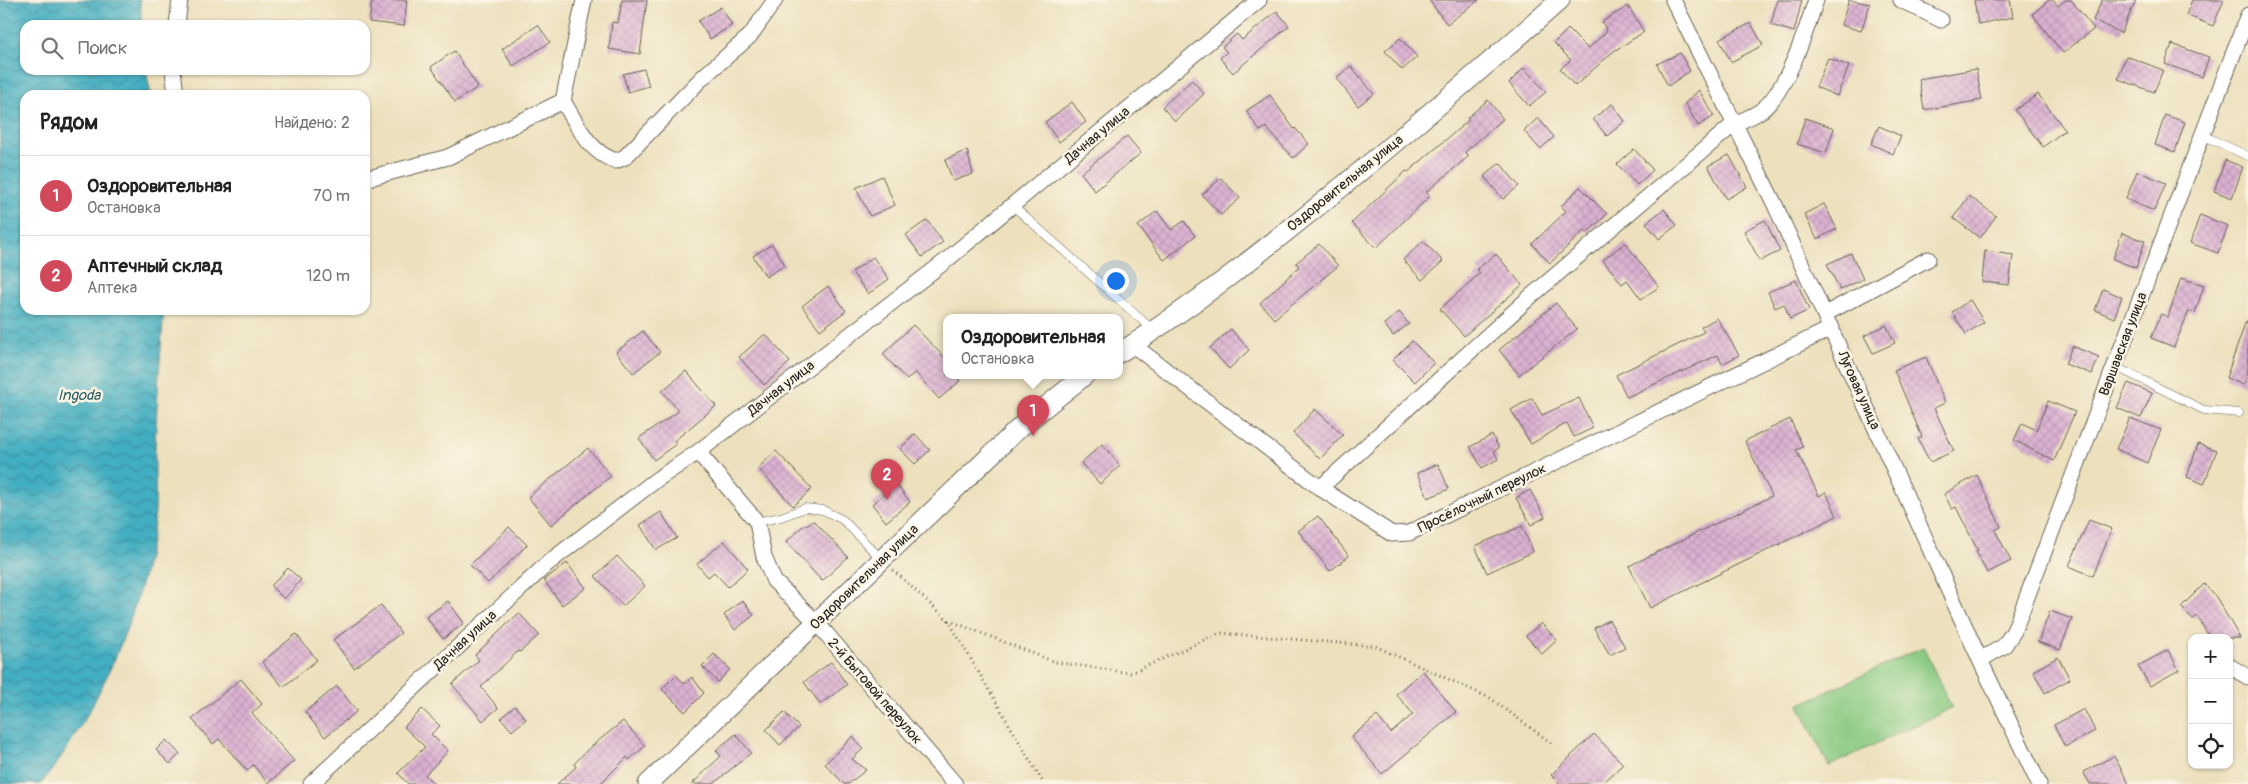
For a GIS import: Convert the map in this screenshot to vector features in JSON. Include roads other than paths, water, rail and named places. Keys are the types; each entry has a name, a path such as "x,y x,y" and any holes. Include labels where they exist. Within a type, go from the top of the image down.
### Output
{"street":[{"path":"178,20 180,0"},
{"path":"584,0 563,101 588,144 607,158 616,161 625,157 703,77 750,36 775,0"},
{"name":"Дачная улица","path":"311,784 548,563 656,480 698,452 943,263 1259,0"},
{"name":"Оздоровительная улица","path":"1126,349 1205,295 1277,239 1472,79 1560,0"},
{"name":"Луговая улица","path":"1672,0 1775,205 1980,660 2039,784"},
{"path":"1320,488 1530,297 1734,124 1761,110 1777,95 1805,34 1816,0"},
{"path":"1901,0 1941,20"},
{"name":"Варшавская улица","path":"1980,660 2004,646 2014,631 2248,15"},
{"path":"174,75 175,90"},
{"path":"370,178 448,157 563,101"},
{"path":"1825,314 1928,258"},
{"name":"Просёлочный переулок","path":"1126,349 1320,488 1392,534 1409,533 1832,328"},
{"name":"Оздоровительная улица","path":"648,784 1019,428 1080,379"},
{"name":"2-й Бытовой переулок","path":"698,452 757,522 764,557 774,581 817,623 955,784"},
{"path":"2233,668 2248,677"}],"lane":[{"path":"2202,135 2248,156"},
{"path":"1012,205 1154,330"},
{"path":"2114,366 2204,410 2239,413"},
{"path":"757,522 781,518 805,508 823,510 843,520 882,560"}],"water":[{"name":"Ingoda","path":"0,0 140,0 142,20 20,20 20,75 147,75 150,90 20,90 20,315 164,315 155,446 154,522 148,556 128,626 98,694 80,727 41,784 0,784"}],"place":[{"name":"Оздоровительная","path":"1033,436"},
{"name":"Аптечный склад","path":"887,500"}]}
